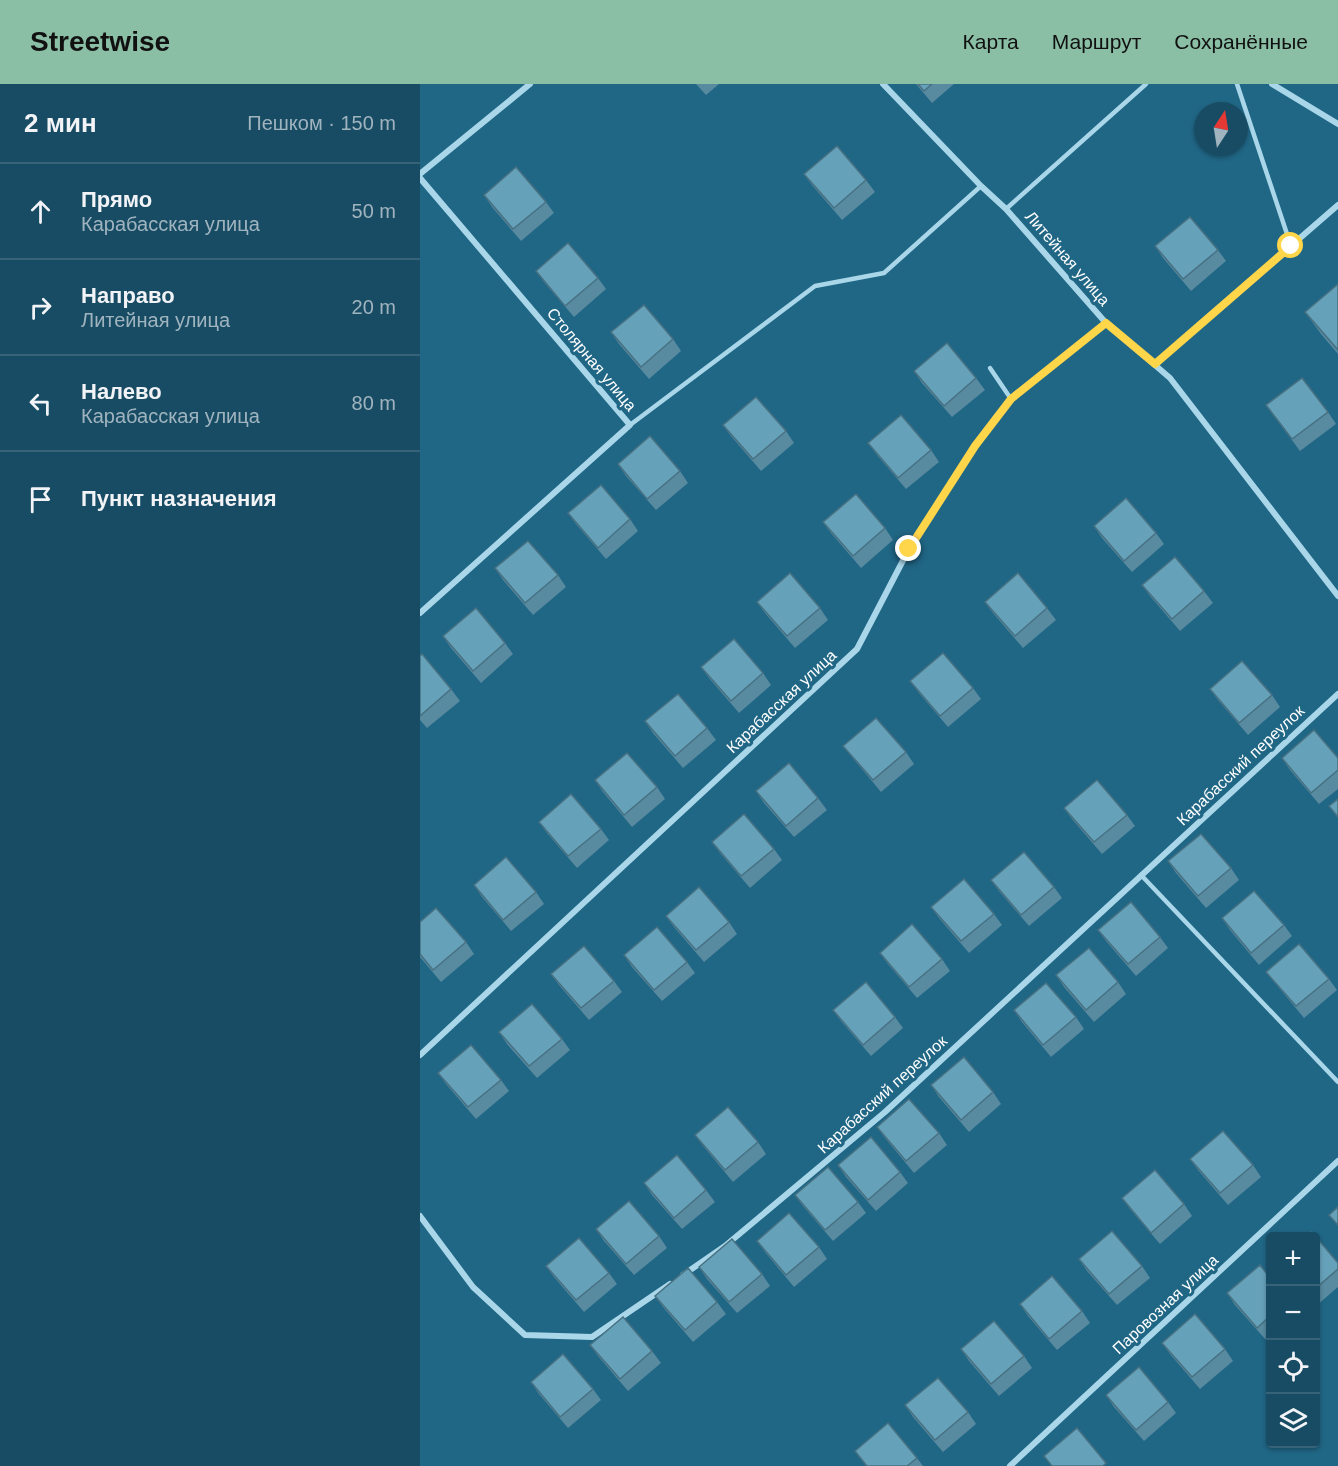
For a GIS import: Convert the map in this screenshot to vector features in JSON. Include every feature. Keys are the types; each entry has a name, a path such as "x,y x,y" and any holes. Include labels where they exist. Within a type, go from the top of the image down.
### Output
{"street":[{"name":"Столярная улица","path":"420,613 630,425 420,176 530,84"},
{"name":"Литейная улица","path":"883,84 1006,209 1106,323 1170,378 1338,596"},
{"path":"1272,84 1338,124"},
{"path":"1155,364 1338,205"},
{"name":"Карабасская улица","path":"420,1055 857,649 909,549 975,446 1011,399 1106,323"},
{"name":"Карабасский переулок","path":"420,1216 473,1287 525,1335 592,1337 725,1246 877,1119 1338,694"},
{"name":"Паровозная улица","path":"1010,1466 1338,1161"}],"lane":[{"path":"1006,209 1146,84"},
{"path":"1237,84 1291,246"},
{"path":"630,425 815,286 884,273 981,186"},
{"path":"990,368 1011,399"},
{"path":"1141,875 1338,1082"}],"building":[{"path":"918,84 932,84 924,91"},
{"path":"837,146 866,180 834,208 804,174"},
{"path":"516,167 546,202 513,229 484,195"},
{"path":"1190,217 1218,250 1183,279 1155,246"},
{"path":"568,243 598,278 565,306 536,271"},
{"path":"1338,284 1338,350 1305,312"},
{"path":"644,305 673,339 641,367 611,332"},
{"path":"947,343 976,378 944,406 914,371"},
{"path":"1302,378 1328,412 1292,439 1266,405"},
{"path":"756,397 786,431 753,459 723,425"},
{"path":"901,415 931,450 898,478 868,443"},
{"path":"650,436 680,471 647,499 618,464"},
{"path":"601,485 630,519 598,548 568,513"},
{"path":"856,494 885,528 853,556 823,522"},
{"path":"1126,498 1156,533 1124,561 1094,526"},
{"path":"528,541 558,575 525,603 495,568"},
{"path":"1175,557 1204,591 1172,619 1142,585"},
{"path":"790,573 820,608 787,636 757,602"},
{"path":"1018,573 1047,608 1015,636 985,602"},
{"path":"476,608 505,643 473,671 443,636"},
{"path":"734,639 763,673 731,701 701,667"},
{"path":"943,653 973,688 940,716 910,681"},
{"path":"422,654 451,689 420,716 420,656"},
{"path":"1242,661 1272,695 1239,723 1210,689"},
{"path":"678,694 707,728 675,756 645,721"},
{"path":"876,718 906,752 873,780 843,746"},
{"path":"1314,730 1338,758 1338,770 1311,793 1282,758"},
{"path":"627,753 657,787 624,815 595,780"},
{"path":"789,763 818,798 786,826 756,791"},
{"path":"1097,780 1127,815 1094,842 1064,808"},
{"path":"571,794 601,829 568,856 539,822"},
{"path":"1338,799 1338,817 1329,806"},
{"path":"744,814 774,849 741,876 712,842"},
{"path":"1201,834 1231,868 1198,896 1168,861"},
{"path":"1024,852 1054,887 1021,915 991,880"},
{"path":"506,857 536,892 503,920 474,885"},
{"path":"964,879 994,914 961,941 931,907"},
{"path":"699,887 729,922 696,950 666,916"},
{"path":"1254,891 1284,925 1251,953 1222,918"},
{"path":"1131,902 1160,937 1128,964 1098,930"},
{"path":"436,908 466,942 433,970 420,954 420,922"},
{"path":"912,924 942,959 909,987 880,953"},
{"path":"657,927 687,962 654,990 624,955"},
{"path":"1299,944 1329,979 1296,1006 1266,972"},
{"path":"584,946 614,981 581,1008 551,974"},
{"path":"1089,948 1118,982 1086,1010 1056,975"},
{"path":"866,982 895,1017 863,1045 833,1010"},
{"path":"1046,983 1076,1017 1043,1045 1014,1010"},
{"path":"532,1004 562,1039 529,1066 499,1032"},
{"path":"471,1045 501,1080 468,1107 438,1073"},
{"path":"964,1057 993,1092 961,1120 931,1085"},
{"path":"909,1099 939,1133 906,1161 877,1127"},
{"path":"728,1107 758,1142 725,1170 695,1135"},
{"path":"1223,1131 1253,1165 1220,1193 1190,1159"},
{"path":"871,1137 900,1172 868,1200 838,1165"},
{"path":"677,1155 706,1190 674,1218 644,1183"},
{"path":"828,1167 858,1202 825,1230 795,1195"},
{"path":"1155,1170 1184,1204 1151,1233 1122,1198"},
{"path":"629,1201 659,1236 626,1264 596,1229"},
{"path":"1338,1207 1338,1225 1329,1215"},
{"path":"789,1213 819,1247 786,1275 757,1241"},
{"path":"1112,1231 1142,1266 1109,1294 1079,1259"},
{"path":"579,1238 609,1273 576,1300 546,1266"},
{"path":"732,1239 762,1274 729,1302 699,1267"},
{"path":"1320,1242 1338,1263 1338,1269 1320,1285"},
{"path":"1260,1265 1266,1273 1266,1320 1257,1328 1227,1293"},
{"path":"688,1268 717,1302 685,1330 655,1296"},
{"path":"1052,1276 1082,1311 1049,1339 1020,1304"},
{"path":"1195,1314 1225,1349 1192,1377 1162,1343"},
{"path":"623,1317 652,1351 620,1379 590,1345"},
{"path":"994,1321 1024,1356 991,1384 961,1349"},
{"path":"563,1354 593,1389 560,1417 531,1382"},
{"path":"1139,1367 1168,1402 1136,1430 1106,1395"},
{"path":"938,1378 968,1412 935,1440 905,1405"},
{"path":"888,1423 917,1458 907,1466 867,1466 855,1451"},
{"path":"1077,1428 1106,1463 1103,1466 1052,1466 1044,1456"}],"route":[{"path":"909,549 975,446 1011,399 1106,323 1155,364 1291,246"}]}
